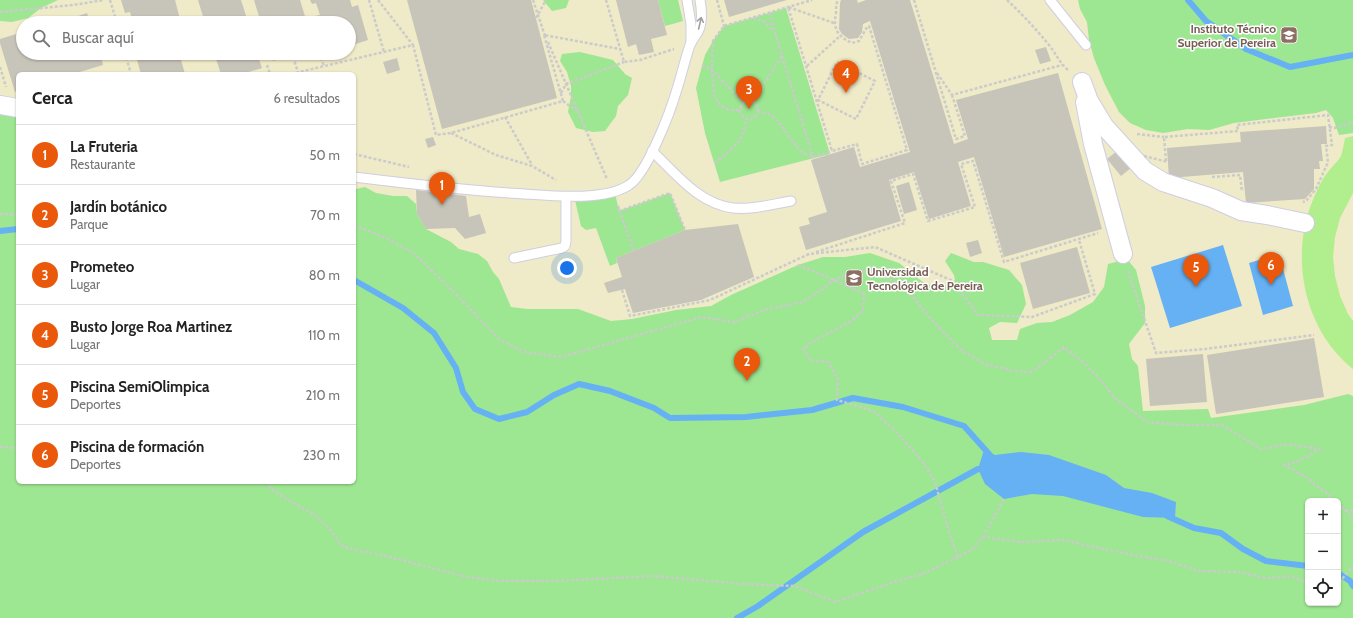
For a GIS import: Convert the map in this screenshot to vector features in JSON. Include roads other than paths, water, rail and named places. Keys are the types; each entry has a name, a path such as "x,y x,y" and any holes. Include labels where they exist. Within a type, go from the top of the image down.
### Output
{"street":[{"path":"1123,254 1093,144 1082,82 1089,102 1104,126 1144,171 1162,182 1212,198 1241,211 1306,223"},
{"path":"0,105 16,108"}],"lane":[{"path":"687,0 691,24 691,44"},
{"path":"356,177 488,192 566,197 612,188 626,187 635,180 642,171 674,100 691,44 702,22 702,8 700,0"},
{"path":"1050,0 1086,45"},
{"path":"652,151 701,196 718,205 734,208 791,201"},
{"path":"514,258 558,249 565,246 566,197"}],"water":[{"path":"1223,245 1242,306 1170,328 1151,267"},
{"path":"1279,254 1293,306 1263,315 1249,263"},
{"path":"984,450 995,455 1021,452 1049,455 1106,475 1124,488 1152,493 1176,502 1175,518 1143,517 1063,496 1032,494 1004,499 985,484 978,469"}],"waterway":[{"path":"1188,0 1206,21 1246,49 1290,67 1353,55"},
{"path":"0,231 16,229"},
{"path":"356,281 403,308 434,333 456,368 463,392 475,409 499,419 527,412 554,395 579,384 610,391 654,408 670,418 746,417 812,410 853,398 903,407 964,426 990,455"},
{"path":"737,618 758,606 863,532 978,469 986,469"},
{"path":"1167,516 1194,528 1221,533 1243,549 1266,561 1305,566"},
{"path":"1341,575 1350,581 1353,586"}],"place":[{"name":"Instituto Técnico Superior de Pereira","path":"1289,35"},
{"name":"Busto Jorge Roa Martinez","path":"846,93"},
{"name":"Prometeo","path":"749,109"},
{"name":"La Fruteria","path":"442,205"},
{"name":"Universidad Tecnológica de Pereira","path":"854,278"},
{"name":"Piscina de formación","path":"1271,285"},
{"name":"Piscina SemiOlimpica","path":"1196,287"},
{"name":"Jardín botánico","path":"747,381"}]}
